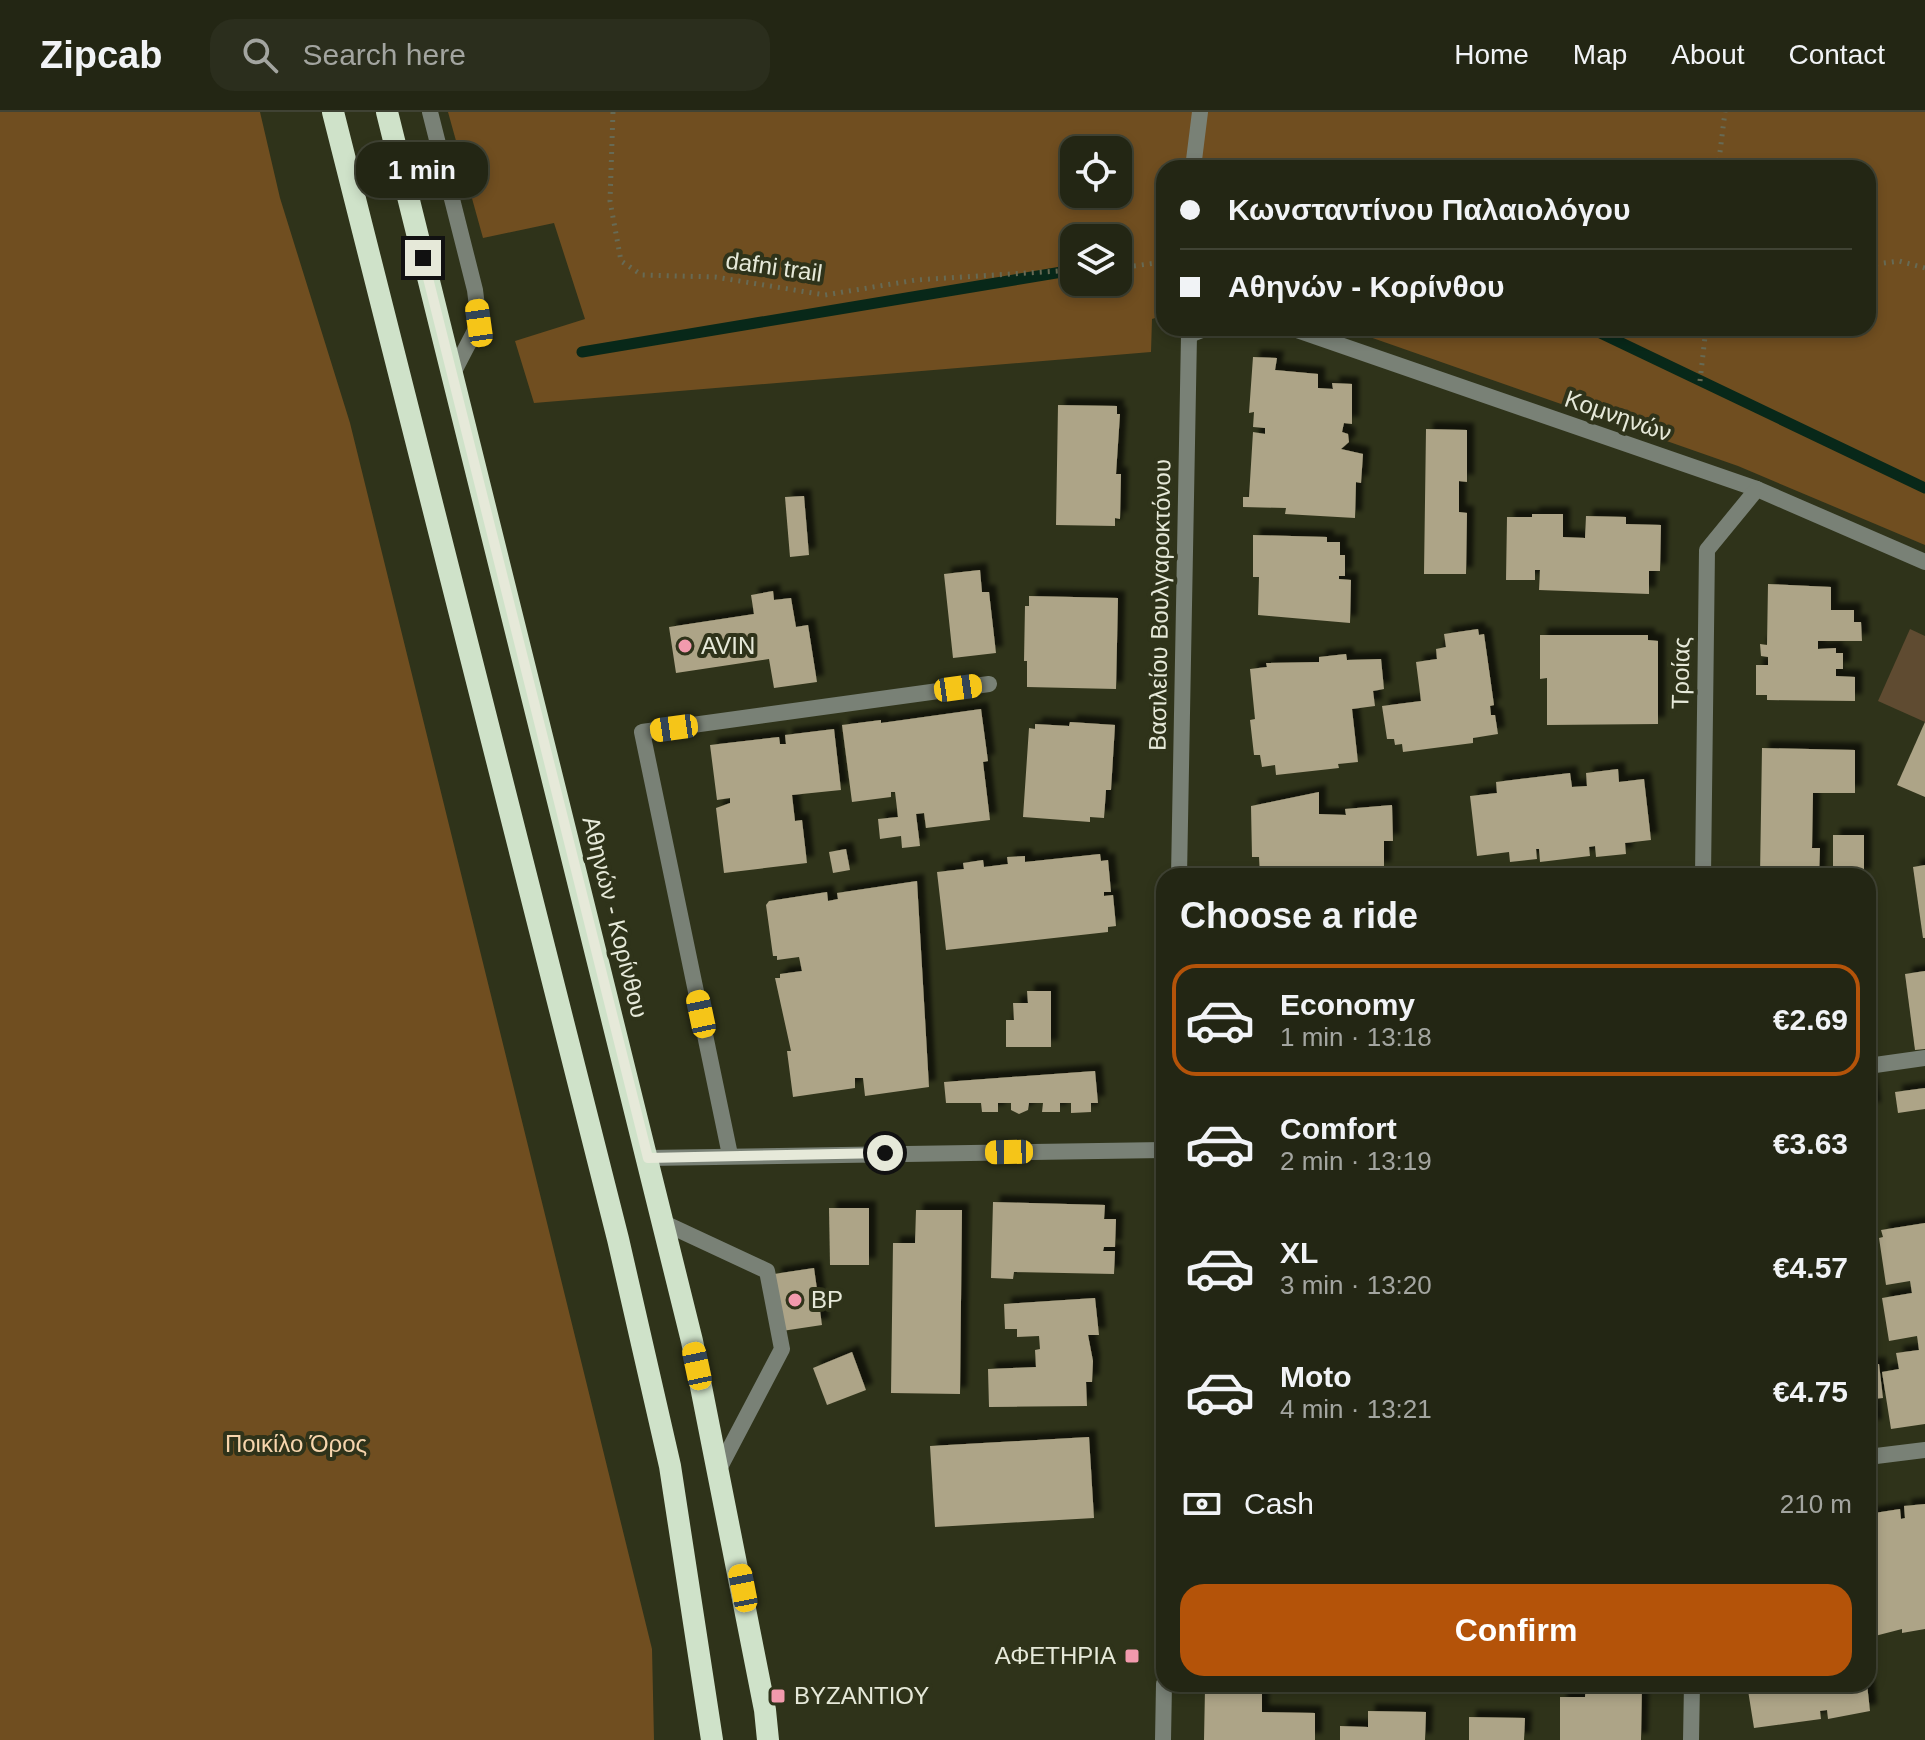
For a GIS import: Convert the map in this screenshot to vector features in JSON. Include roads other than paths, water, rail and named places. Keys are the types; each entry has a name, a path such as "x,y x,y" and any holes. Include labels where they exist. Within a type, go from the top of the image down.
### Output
{"highway":[{"path":"333,112 618,1239 670,1466 712,1740"},
{"name":"Αθηνών - Κορίνθου","path":"387,112 664,1223 720,1467 768,1740"}],"street":[{"path":"430,112 475,290 479,323 452,375"},
{"path":"1194,160 1200,112"},
{"name":"Βασιλείου Βουλγαροκτόνου","path":"1179,868 1190,336"},
{"name":"Κομνηνών","path":"1314,336 1757,489 1925,562"},
{"name":"Τροίας","path":"1703,868 1707,550 1757,489"},
{"path":"730,1155 642,732 989,684"},
{"path":"1876,1065 1925,1058"},
{"path":"648,1158 1156,1150"},
{"path":"664,1223 767,1271 782,1349 720,1467"},
{"path":"1876,1456 1925,1450"},
{"path":"1163,1740 1164,1692"},
{"path":"1691,1740 1692,1692"}],"waterway":[{"path":"582,352 1060,272"},
{"path":"1607,336 1925,488"}],"place":[{"name":"AVIN","path":"685,646"},
{"name":"BP","path":"795,1300"},
{"name":"ΑΦΕΤΗΡΙΑ","path":"1132,1656"},
{"name":"ΒΥΖΑΝΤΙΟΥ","path":"778,1696"}],"park label":[{"name":"Ποικίλο Όρος","path":"296,1444"}]}
